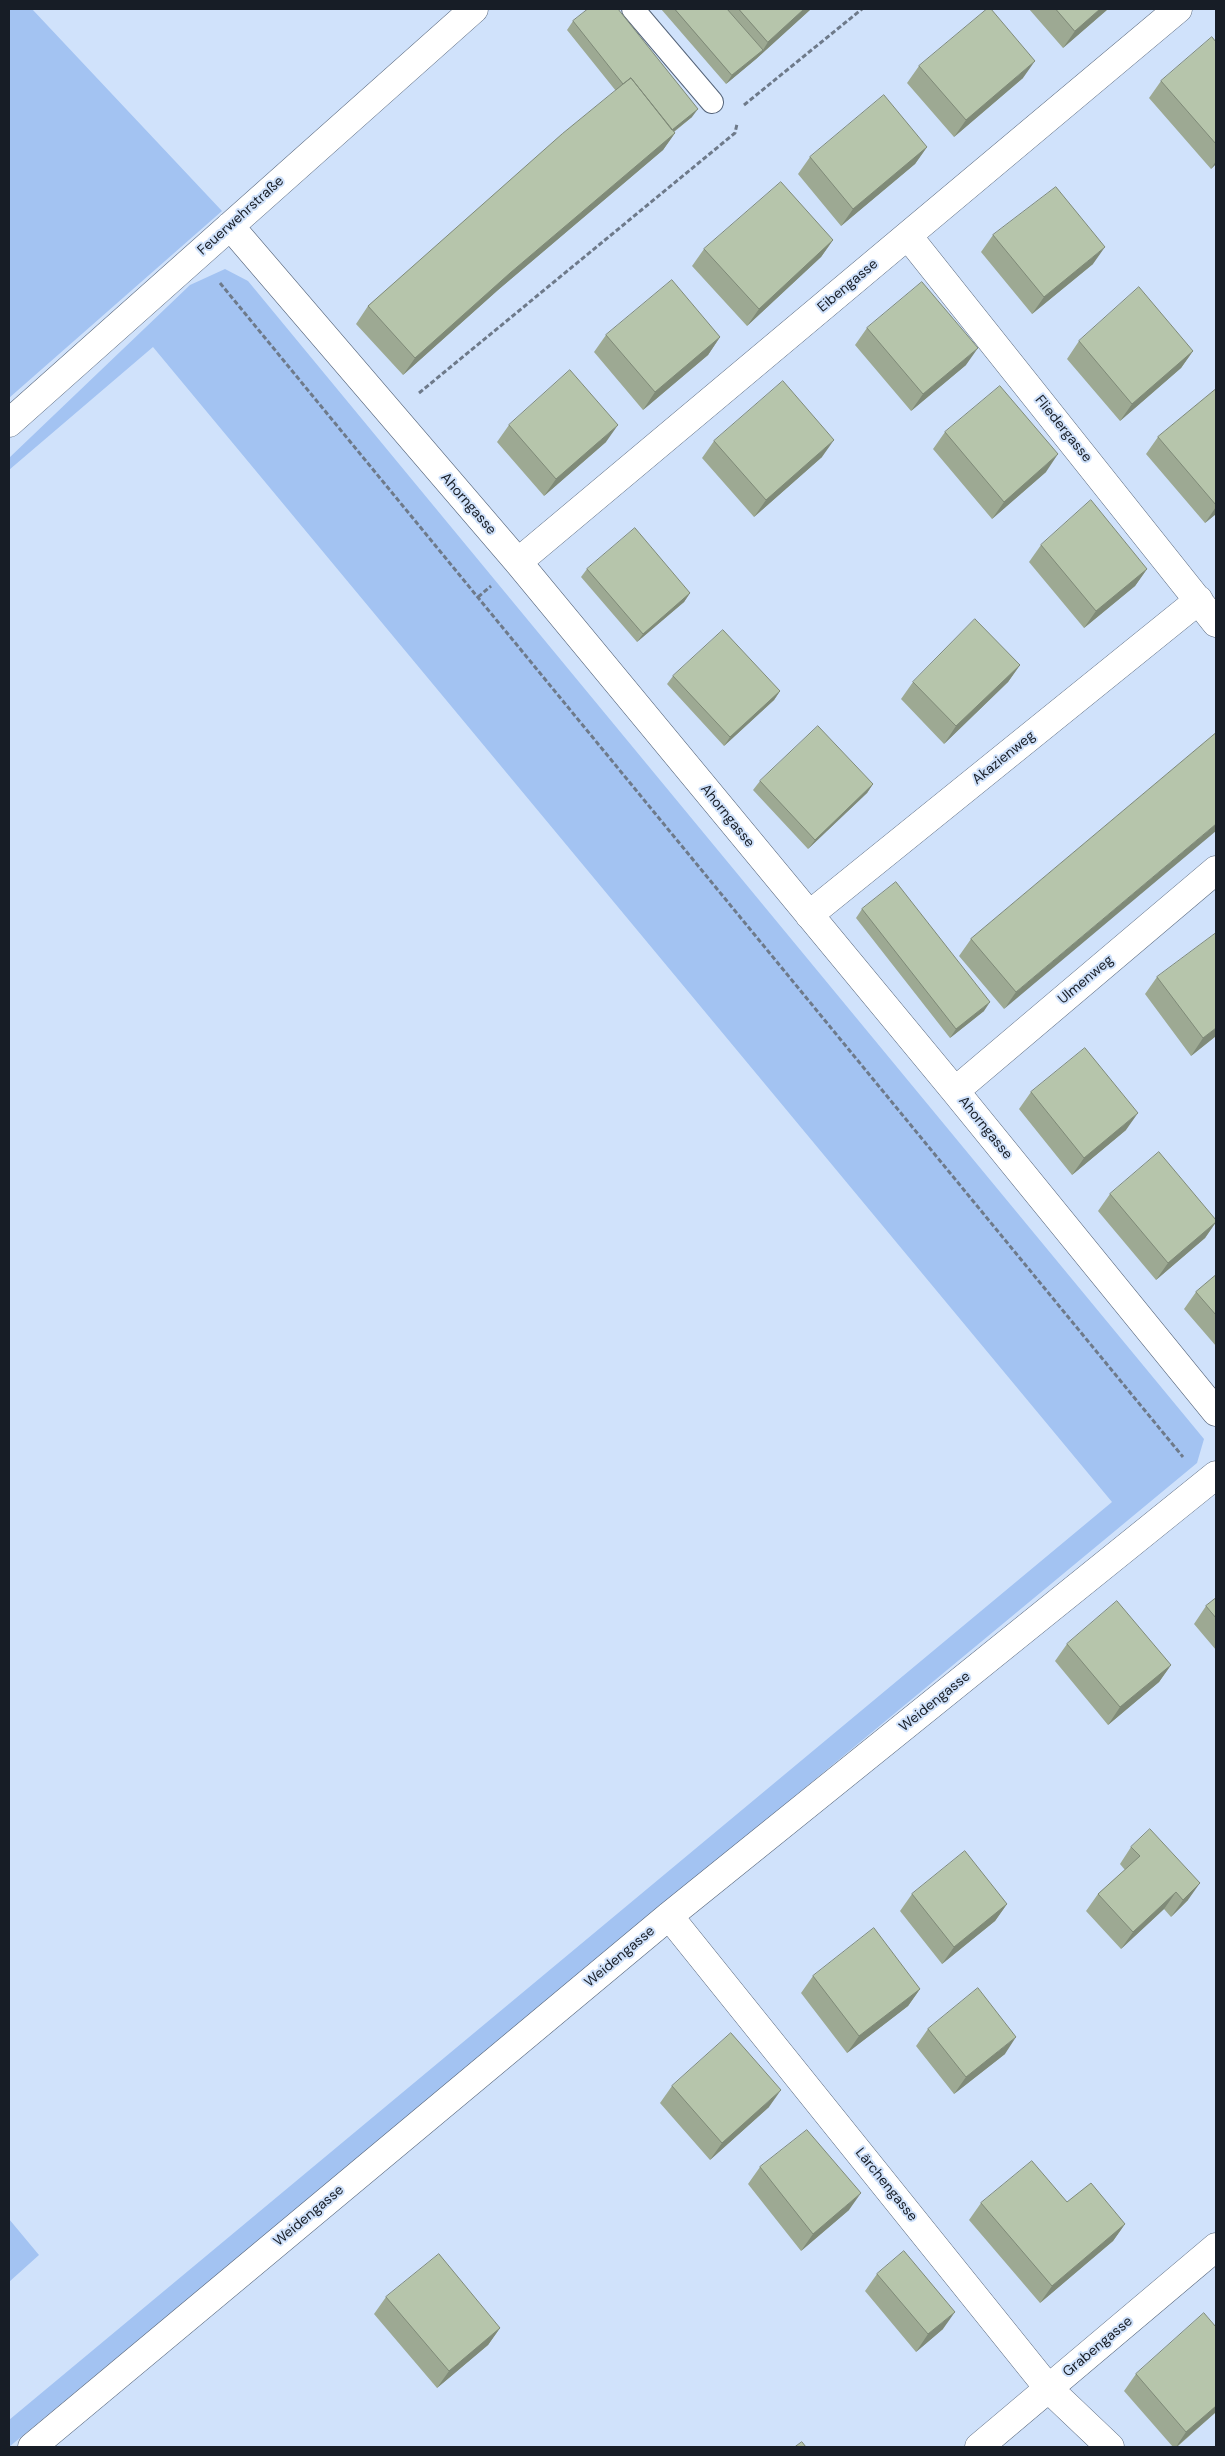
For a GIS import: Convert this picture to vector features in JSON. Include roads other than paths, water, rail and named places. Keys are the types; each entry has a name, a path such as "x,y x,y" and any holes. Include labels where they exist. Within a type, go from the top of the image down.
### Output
{"street":[{"name":"Feuerwehrstraße","path":"9,423 474,9"},
{"name":"Eibengasse","path":"518,562 1178,9"},
{"name":"Ahorngasse","path":"230,226 518,562 955,1091 1216,1412"},
{"name":"Fliedergasse","path":"908,236 1200,600 1216,623"},
{"name":"Akazienweg","path":"809,915 1200,600"},
{"name":"Ulmenweg","path":"955,1091 1216,870"},
{"name":"Weidengasse","path":"32,2447 669,1916 1211,1480"},
{"name":"Lärchengasse","path":"669,1916 1049,2388 1110,2447"},
{"name":"Grabengasse","path":"979,2447 1216,2247"}],"lane":[{"path":"633,9 712,102"}]}
